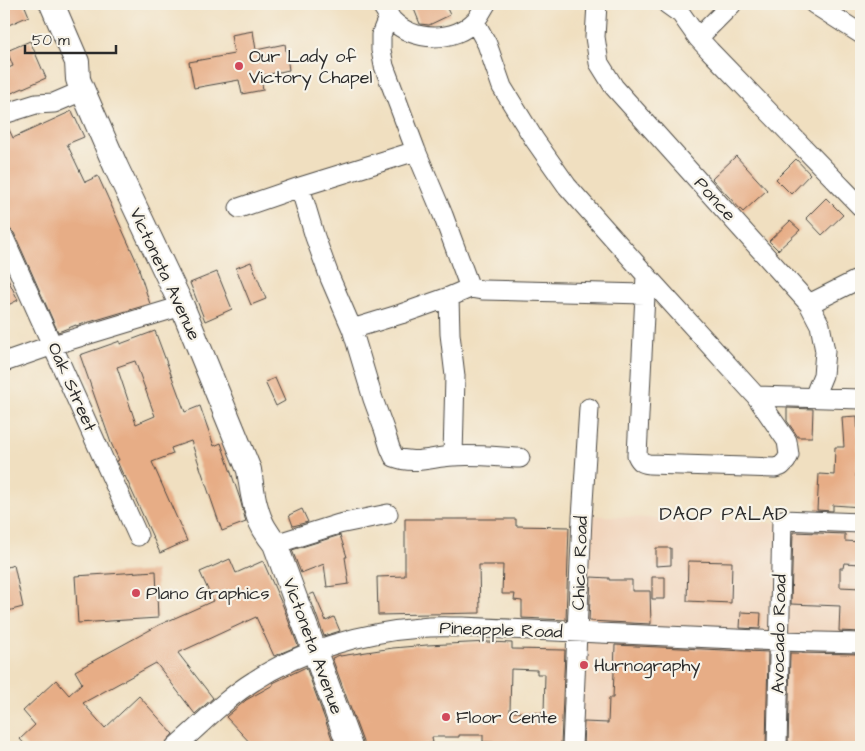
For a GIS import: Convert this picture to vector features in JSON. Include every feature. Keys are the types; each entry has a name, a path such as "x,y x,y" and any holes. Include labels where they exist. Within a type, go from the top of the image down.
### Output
{"main road":[{"name":"Victoneta Avenue","path":"38,4 64,68 80,84"},
{"name":"Victoneta Avenue","path":"52,4 77,62 80,84 120,175 182,306 249,470 256,509 263,527 275,544 350,747"}],"street":[{"path":"385,9 392,20 408,32 428,37 447,36 465,28 475,22 486,4"},
{"name":"Ponce","path":"597,4 595,36 599,63 614,87 809,304 820,325 825,351 823,375 814,397"},
{"path":"667,4 681,14 698,38 861,207"},
{"path":"698,38 732,4"},
{"path":"814,4 861,34"},
{"path":"385,9 381,35 384,66 470,288"},
{"path":"475,22 487,44 502,87 567,186 756,396 787,441 789,455 781,466 775,468 644,464 639,460 646,275"},
{"path":"4,114 36,104 53,93 80,84"},
{"path":"239,208 416,151"},
{"path":"300,187 330,278 352,329 373,400 394,457 414,461 453,456 520,458"},
{"name":"Oak Street","path":"4,238 138,536"},
{"path":"809,304 861,278"},
{"path":"352,329 401,314 470,288 482,290 645,294"},
{"path":"449,297 450,334 455,376 453,456"},
{"path":"4,362 53,345 182,306"},
{"path":"756,396 861,399"},
{"name":"Chico Road","path":"572,747 589,408"},
{"path":"275,544 339,524 388,514"},
{"name":"Avocado Road","path":"777,747 782,520 861,523"},
{"name":"Pineapple Road","path":"175,747 253,681 276,668 338,643 385,632 420,627 462,627 861,643"}],"shaded area":[{"path":"580,515 861,527 861,747 575,746"}],"building":[{"path":"4,4 24,4 29,16 4,27"},
{"path":"412,4 445,4 450,15 429,25 420,24"},
{"name":"Our Lady of Victory Chapel","path":"253,31 256,50 285,44 289,70 261,76 263,90 242,94 239,80 194,88 189,62 234,54 231,35"},
{"path":"30,41 46,78 7,95 4,86 4,70 13,66 7,51"},
{"path":"72,111 84,137 67,144 85,182 98,176 140,269 150,304 58,332 14,233 4,227 4,125 7,125 13,138"},
{"path":"736,156 767,190 743,212 712,179"},
{"path":"796,159 810,174 791,194 776,179"},
{"path":"826,198 843,215 822,235 806,218"},
{"path":"790,221 800,230 778,250 769,241"},
{"path":"251,262 266,299 251,305 236,268"},
{"path":"4,271 18,300 4,307"},
{"path":"217,272 232,309 205,321 190,283"},
{"path":"155,331 185,412 200,406 214,446 221,443 246,522 222,531 191,441 171,448 173,454 152,462 187,541 160,553 117,461 119,460 111,443 80,355 120,341 120,344","holes":["135,361 155,416 136,424 117,367"]},
{"path":"275,378 285,401 276,406 265,382"},
{"path":"787,408 813,409 812,437 798,437 787,421"},
{"path":"857,416 856,477 861,477 861,507 833,505 833,511 817,510 819,474 834,475 835,447 844,447 842,417"},
{"path":"302,509 308,522 293,526 289,515"},
{"path":"405,519 516,519 516,526 569,527 566,620 522,618 522,601 514,600 515,594 502,594 503,565 479,565 480,613 378,615 377,577 405,576"},
{"path":"793,532 845,534 845,541 861,542 861,564 844,563 843,568 840,568 840,587 861,588 861,632 839,631 840,606 791,604"},
{"path":"340,535 347,557 345,557 349,584 327,587 324,564 301,573 292,550"},
{"path":"656,548 671,548 671,565 656,566"},
{"path":"230,559 236,573 263,561 298,646 274,656 256,617 178,653 213,698 195,714 156,663 83,703 105,728 139,696 173,734 164,747 27,747 20,739 35,725 23,711 56,680 69,695 82,683 75,671 159,625 213,601 200,572"},
{"path":"688,561 732,562 731,603 687,601"},
{"path":"14,565 23,607 4,612 4,568"},
{"path":"156,571 158,618 78,623 75,576"},
{"path":"591,577 609,578 609,580 632,580 632,591 650,591 651,624 589,621"},
{"path":"652,577 665,577 665,599 652,599"},
{"path":"314,593 326,621 334,617 340,631 324,636 309,595"},
{"path":"741,612 761,613 760,629 740,628"},
{"path":"488,642 512,643 512,649 565,650 561,745 483,742 483,735 459,735 459,737 432,737 433,743 394,747 363,747 363,742 332,658 340,655 427,645","holes":["511,669 537,670 537,674 545,674 544,713 510,712"]},
{"path":"615,645 768,652 766,747 647,747 606,744 605,747 583,747 584,722 608,723 609,698 613,698"},
{"path":"790,653 861,654 861,747 788,747"},
{"path":"306,667 335,747 307,747 305,742 295,747 254,747 226,717 246,700 273,685 273,683"}],"place":[{"name":"Our Lady of Victory Chapel","path":"239,66"},
{"name":"Plano Graphics","path":"136,593"},
{"name":"Hurnography","path":"584,665"},
{"name":"Floor Cente","path":"446,717"}],"district":[{"name":"DAOP PALAD","path":"724,514"}]}
